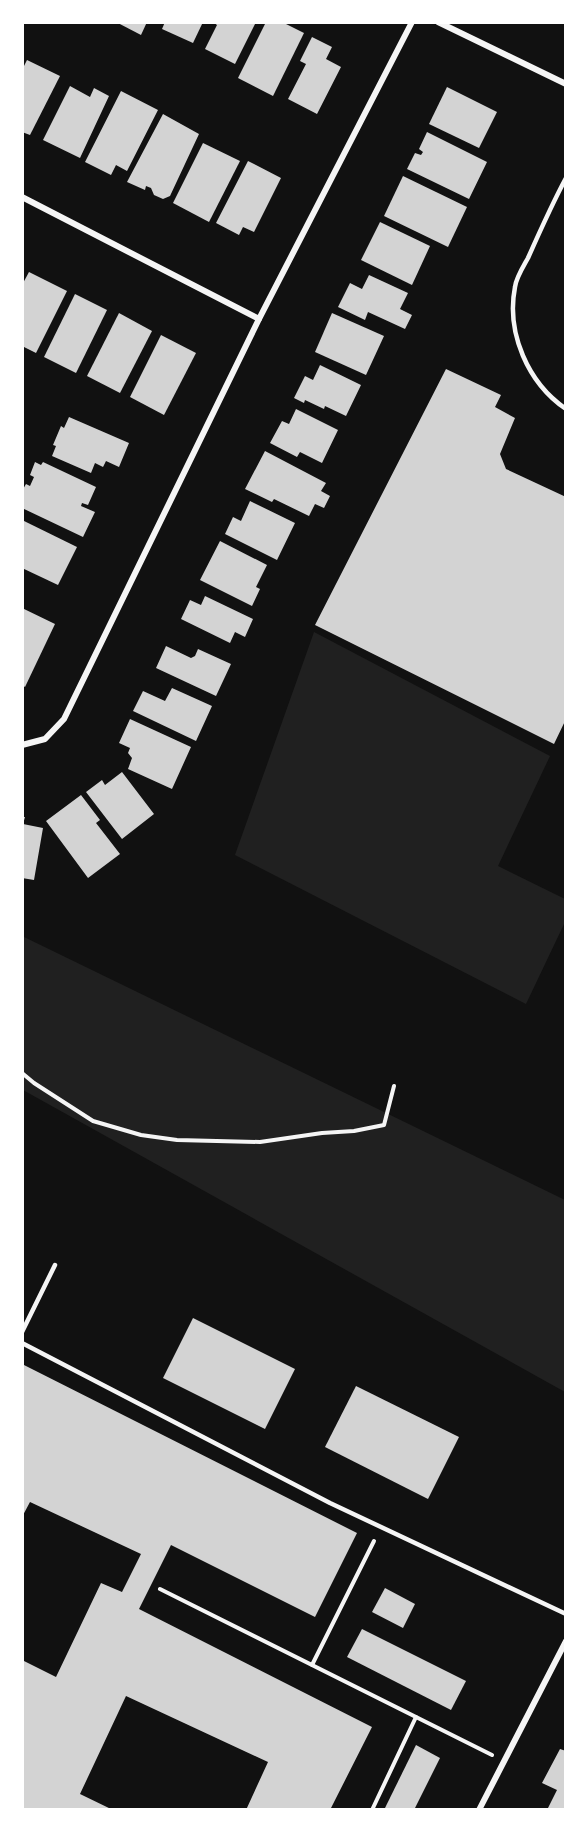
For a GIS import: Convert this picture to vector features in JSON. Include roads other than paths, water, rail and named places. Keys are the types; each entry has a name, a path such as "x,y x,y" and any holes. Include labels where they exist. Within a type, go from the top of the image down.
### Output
{"street":[{"path":"22,745 45,739 64,720 259,319 412,22"},
{"path":"438,22 566,84"},
{"path":"22,197 259,319"},
{"path":"479,1809 566,1641"}],"lane":[{"path":"566,178 515,286 512,319 522,352 535,380 554,401 566,409"},
{"path":"22,1332 55,1265"},
{"path":"22,1343 330,1503 566,1614"}]}
